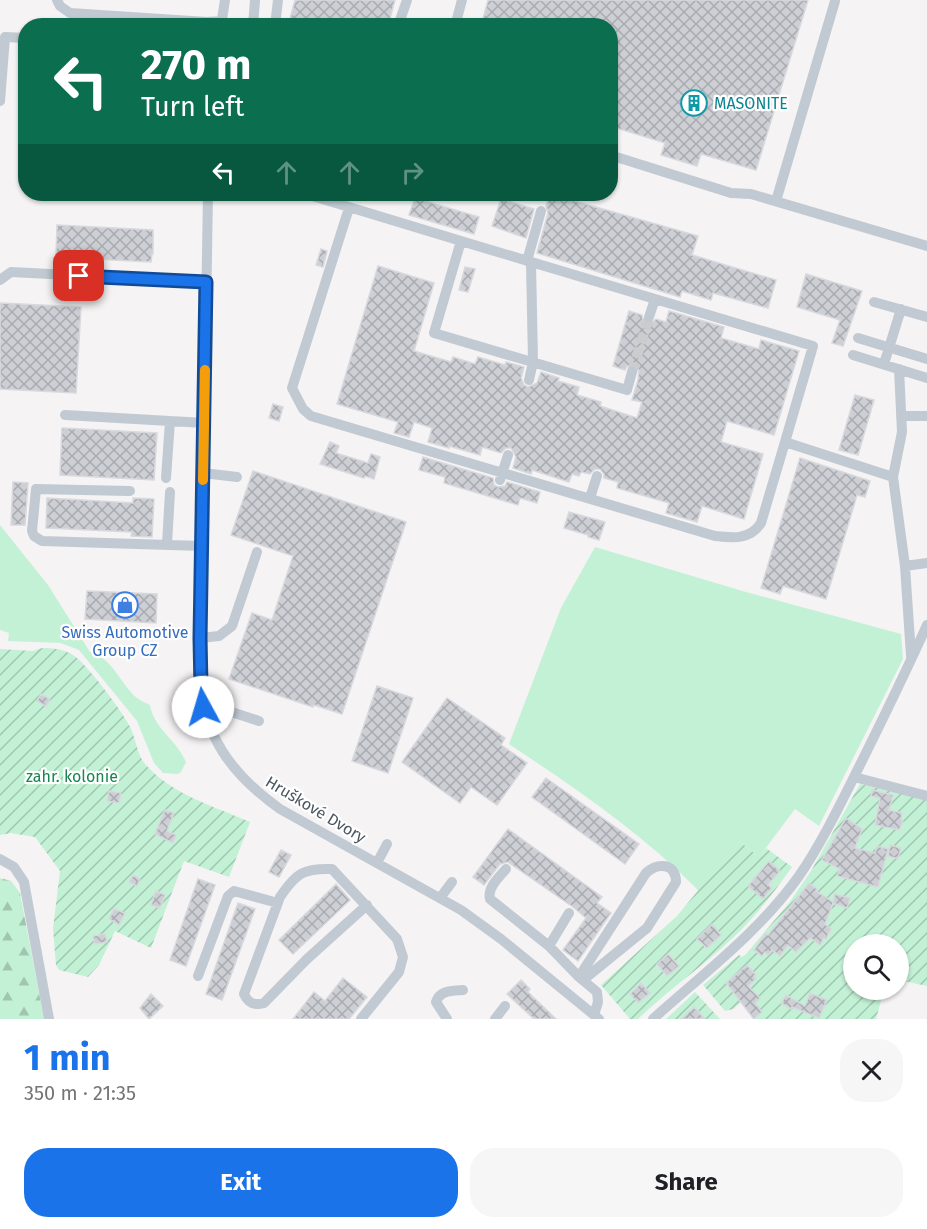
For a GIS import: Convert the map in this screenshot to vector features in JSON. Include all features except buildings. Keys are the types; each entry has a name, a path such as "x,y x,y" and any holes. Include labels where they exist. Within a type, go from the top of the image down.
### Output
{"street":[{"path":"57,0 60,6 70,13 146,18"},
{"path":"223,18 225,0"},
{"path":"254,18 255,0"},
{"path":"276,18 278,0"},
{"path":"401,18 407,0"},
{"path":"457,18 462,0"},
{"path":"776,201 835,2"},
{"path":"0,101 5,37 18,38"},
{"path":"618,158 731,193 751,194 927,246"},
{"name":"Hruškové Dvory","path":"208,201 200,638 203,707 211,732 231,767 254,791 280,809 460,910 501,939 596,1017"},
{"path":"328,201 813,345 785,442 756,530 749,535 735,538 715,536 590,498 501,476 311,416 303,409 292,388 349,208"},
{"path":"529,380 533,362 529,261 541,211"},
{"path":"461,241 434,333 627,390 632,372"},
{"path":"0,280 10,272 206,282"},
{"path":"649,317 655,299"},
{"path":"874,302 927,317"},
{"path":"884,364 901,309"},
{"path":"858,338 927,358"},
{"path":"853,355 927,378"},
{"path":"899,369 902,432 892,477 905,566 911,660"},
{"path":"65,415 205,423"},
{"path":"901,416 927,416"},
{"path":"166,478 170,421"},
{"path":"785,442 892,477"},
{"path":"501,476 508,455"},
{"path":"203,473 237,477"},
{"path":"590,498 597,476"},
{"path":"130,491 36,489 32,531 34,536 42,541 202,546"},
{"path":"167,544 170,492"},
{"path":"200,638 219,636 232,626 257,552"},
{"path":"905,566 927,563"},
{"path":"653,1019 739,944 799,876 854,777 927,625"},
{"path":"203,707 213,706 259,721"},
{"path":"854,777 927,796"},
{"path":"377,862 387,844"},
{"path":"0,859 14,867 24,882 49,1019"},
{"path":"655,866 670,868 676,877 676,882 647,928 581,978 646,873 655,866"},
{"path":"361,1019 399,972 403,957 397,939 367,905 332,869 310,868 287,887 278,903 244,990 246,999 255,1004 264,1003 367,905"},
{"path":"506,868 490,889 488,896 549,946 597,992 596,1017"},
{"path":"440,898 452,882"},
{"path":"198,976 228,896 234,891 278,903"},
{"path":"549,946 569,913"},
{"path":"447,1019 438,1007 437,998 443,993 463,990"},
{"path":"495,1019 505,1006"}],"green space":[{"path":"0,525 48,585 90,652 104,659 131,692 150,705 156,721 186,762 181,772 178,774 163,773 154,763 137,721 79,650 61,643 8,641 9,633 0,630"},
{"path":"595,547 746,592 901,634 903,659 819,826 795,809 759,857 739,841 699,891 632,831 509,744 561,608"},
{"name":"zahr. kolonie","path":"42,648 66,651 79,660 104,688 120,711 132,731 143,761 157,775 194,799 250,822 229,877 184,861 151,948 115,931 99,965 88,977 59,970 56,965 53,929 60,871 35,837 11,833 0,835 0,649 33,651"},
{"path":"860,784 927,799 927,986 909,982 909,934 843,934 843,1000 881,1000 876,1019 755,1019 762,1012 748,997 733,1009 725,1011 703,985 739,955 742,957 746,954 789,903 811,871"},
{"path":"739,841 759,857 766,848 792,867 766,902 736,935 638,1019 630,1019 601,985 677,916"},
{"path":"0,878 11,881 20,893 44,1019 0,1019"},
{"path":"695,992 720,1019 666,1019"}],"tunnel":[{"path":"632,372 649,317"}],"slow traffic":[{"path":"203,480 205,370"}],"place":[{"name":"MASONITE","path":"694,103"},
{"name":"Swiss Automotive Group CZ","path":"125,605"}],"route":[{"path":"79,276 206,282 200,638 203,707"}]}
